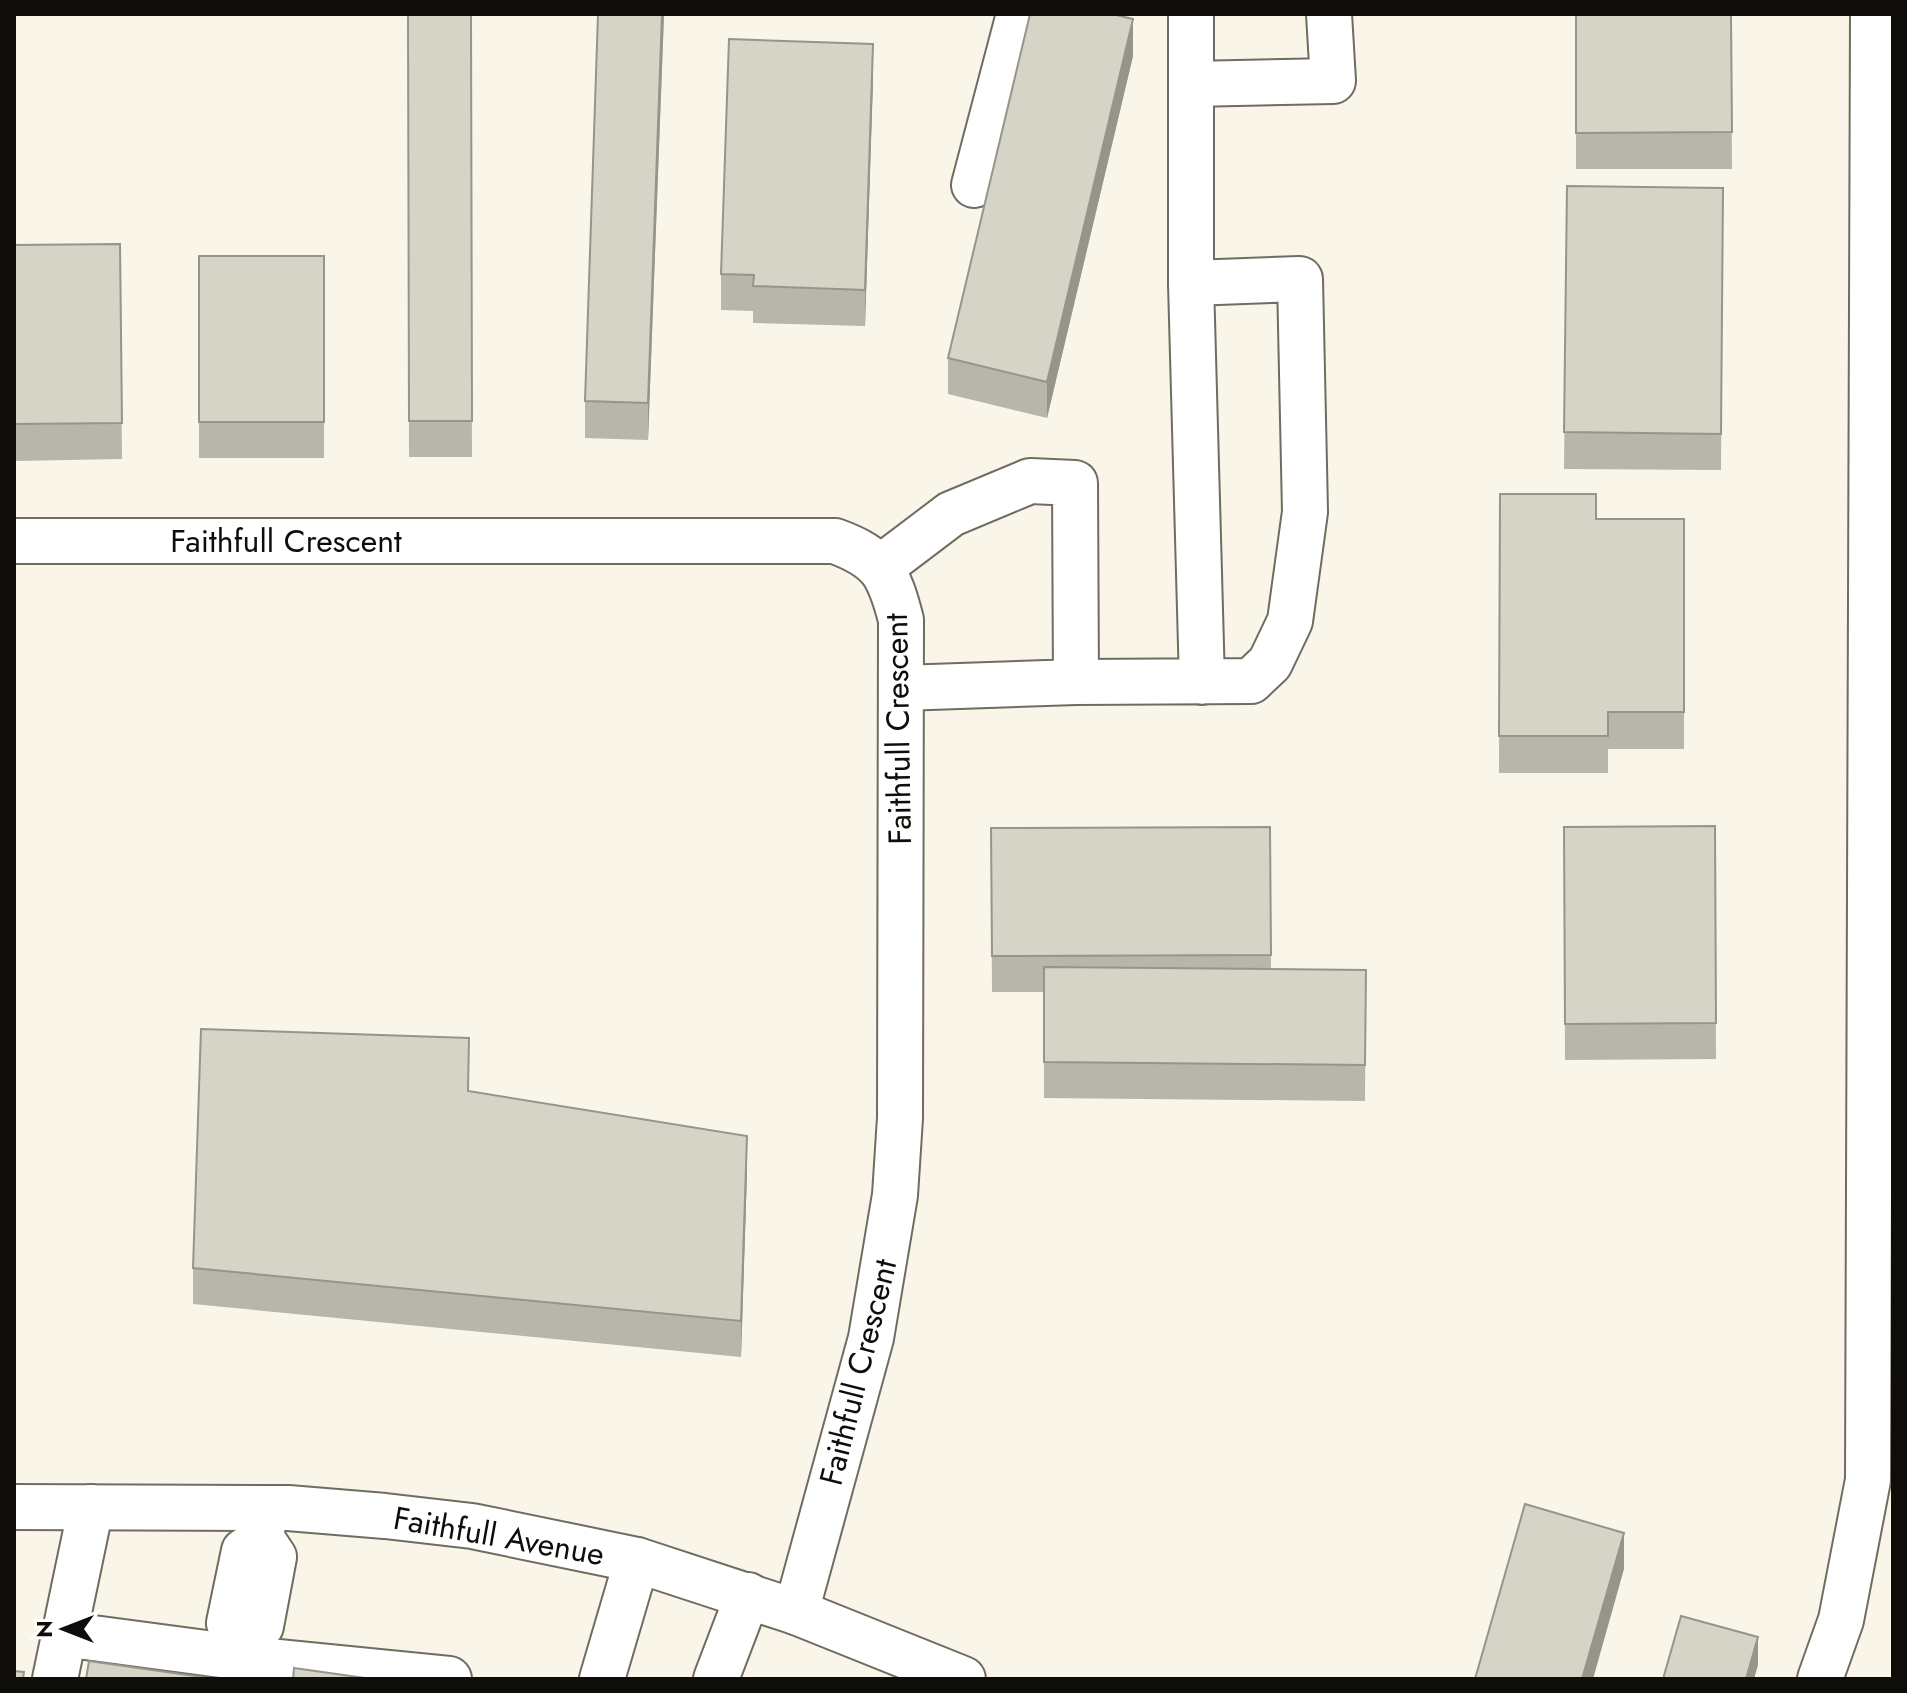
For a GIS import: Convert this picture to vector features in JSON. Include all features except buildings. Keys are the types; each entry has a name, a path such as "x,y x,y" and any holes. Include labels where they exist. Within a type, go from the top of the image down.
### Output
{"street":[{"path":"974,185 1019,14"},
{"path":"1191,14 1191,283 1202,682"},
{"path":"1191,84 1333,81 1329,14"},
{"path":"1820,1679 1841,1620 1881,1481 1873,14"},
{"path":"901,688 1076,682 1251,681 1270,663 1290,621 1305,512 1300,279 1191,283"},
{"path":"881,567 951,514 964,508 1030,481 1075,483 1076,682"},
{"name":"Faithfull Crescent","path":"14,541 835,541 860,550 881,567 894,593 901,620 900,1118 895,1195 871,1338 796,1612"},
{"name":"Faithfull Avenue","path":"14,1507 91,1507 262,1524 385,1516 472,1526 637,1560 796,1612 963,1679"},
{"path":"55,1679 91,1507"},
{"path":"248,1659 229,1623 244,1551 262,1524"},
{"path":"602,1679 637,1560"},
{"path":"716,1679 748,1595"},
{"path":"63,1634 248,1659 449,1679"}]}
